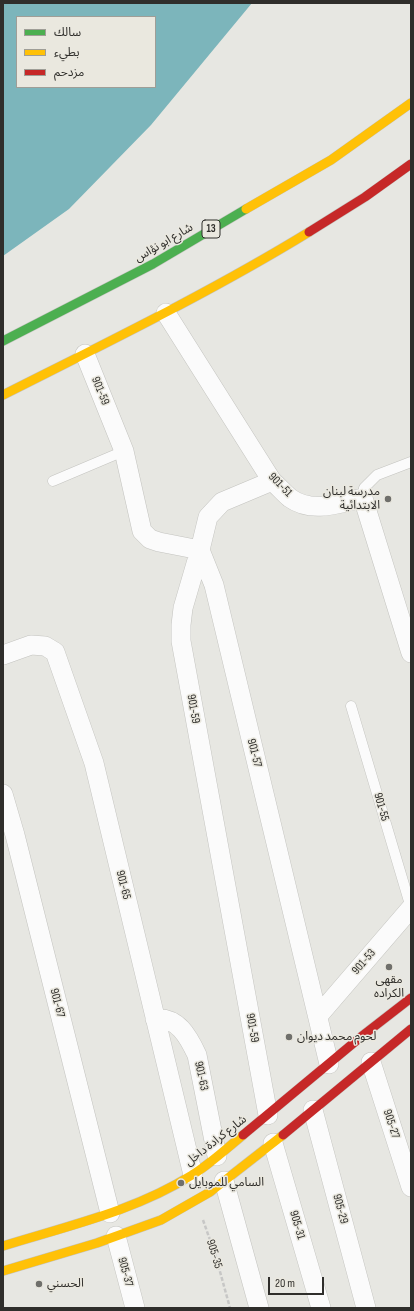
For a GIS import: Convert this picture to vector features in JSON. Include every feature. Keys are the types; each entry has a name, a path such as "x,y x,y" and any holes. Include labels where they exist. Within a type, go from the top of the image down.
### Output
{"main road":[{"name":"شارع ابو نؤاس","path":"3,341 153,264 331,160 411,103"},
{"path":"3,395 166,313 237,275 360,201 411,164"},
{"name":"شارع كرادة داخل","path":"3,1246 110,1213 153,1196 193,1175 411,998"},
{"path":"3,1272 161,1220 192,1203 274,1143 411,1029"}],"street":[{"name":"901-51","path":"166,313 272,481 291,499 312,507 363,498"},
{"name":"901-59","path":"85,354 124,451 142,531 150,538 159,542 200,550 183,608 181,641 268,1115"},
{"path":"200,550 208,517 222,502 272,481"},
{"path":"363,498 411,653"},
{"name":"901-57","path":"200,550 214,585 329,1064"},
{"name":"901-65","path":"3,655 31,645 44,646 55,652 94,763 193,1175"},
{"name":"901-67","path":"3,794 15,835 110,1213"},
{"name":"901-53","path":"318,1016 411,908"},
{"name":"901-63","path":"155,1019 168,1019 173,1022 186,1034 192,1044 200,1066 217,1156"},
{"name":"905-27","path":"371,1062 411,1187"},
{"name":"905-29","path":"313,1110 366,1308"},
{"name":"905-31","path":"274,1143 321,1308"},
{"path":"224,1181 259,1308"},
{"name":"905-37","path":"116,1236 135,1308"}],"lane":[{"path":"53,481 124,451"},
{"path":"363,498 364,488 377,475 411,462"},
{"name":"901-55","path":"351,706 411,908"}],"path":[{"name":"905-35","path":"192,1203 203,1218 216,1257 230,1308"}],"water":[{"path":"3,3 252,3 151,125 69,209 3,256"}],"traffic: fast":[{"path":"3,341 153,264 246,209"}],"traffic: slow":[{"path":"246,209 331,160 411,103"},
{"path":"3,395 196,296 309,232"},
{"path":"3,1246 124,1208 170,1188 198,1171 243,1135"},
{"path":"3,1271 97,1243 161,1220 210,1192 283,1135"}],"traffic: jam":[{"path":"309,232 365,197 411,164"},
{"path":"243,1135 362,1036 411,998"},
{"path":"283,1135 411,1029"}],"place":[{"name":"مدرسة لبنان الابتدائية","path":"388,499"},
{"name":"مقهى الكراده","path":"389,967"},
{"name":"لحوم محمد ديوان","path":"289,1037"},
{"name":"السامي للموبايل","path":"181,1183"},
{"name":"الحسني","path":"39,1284"}]}
